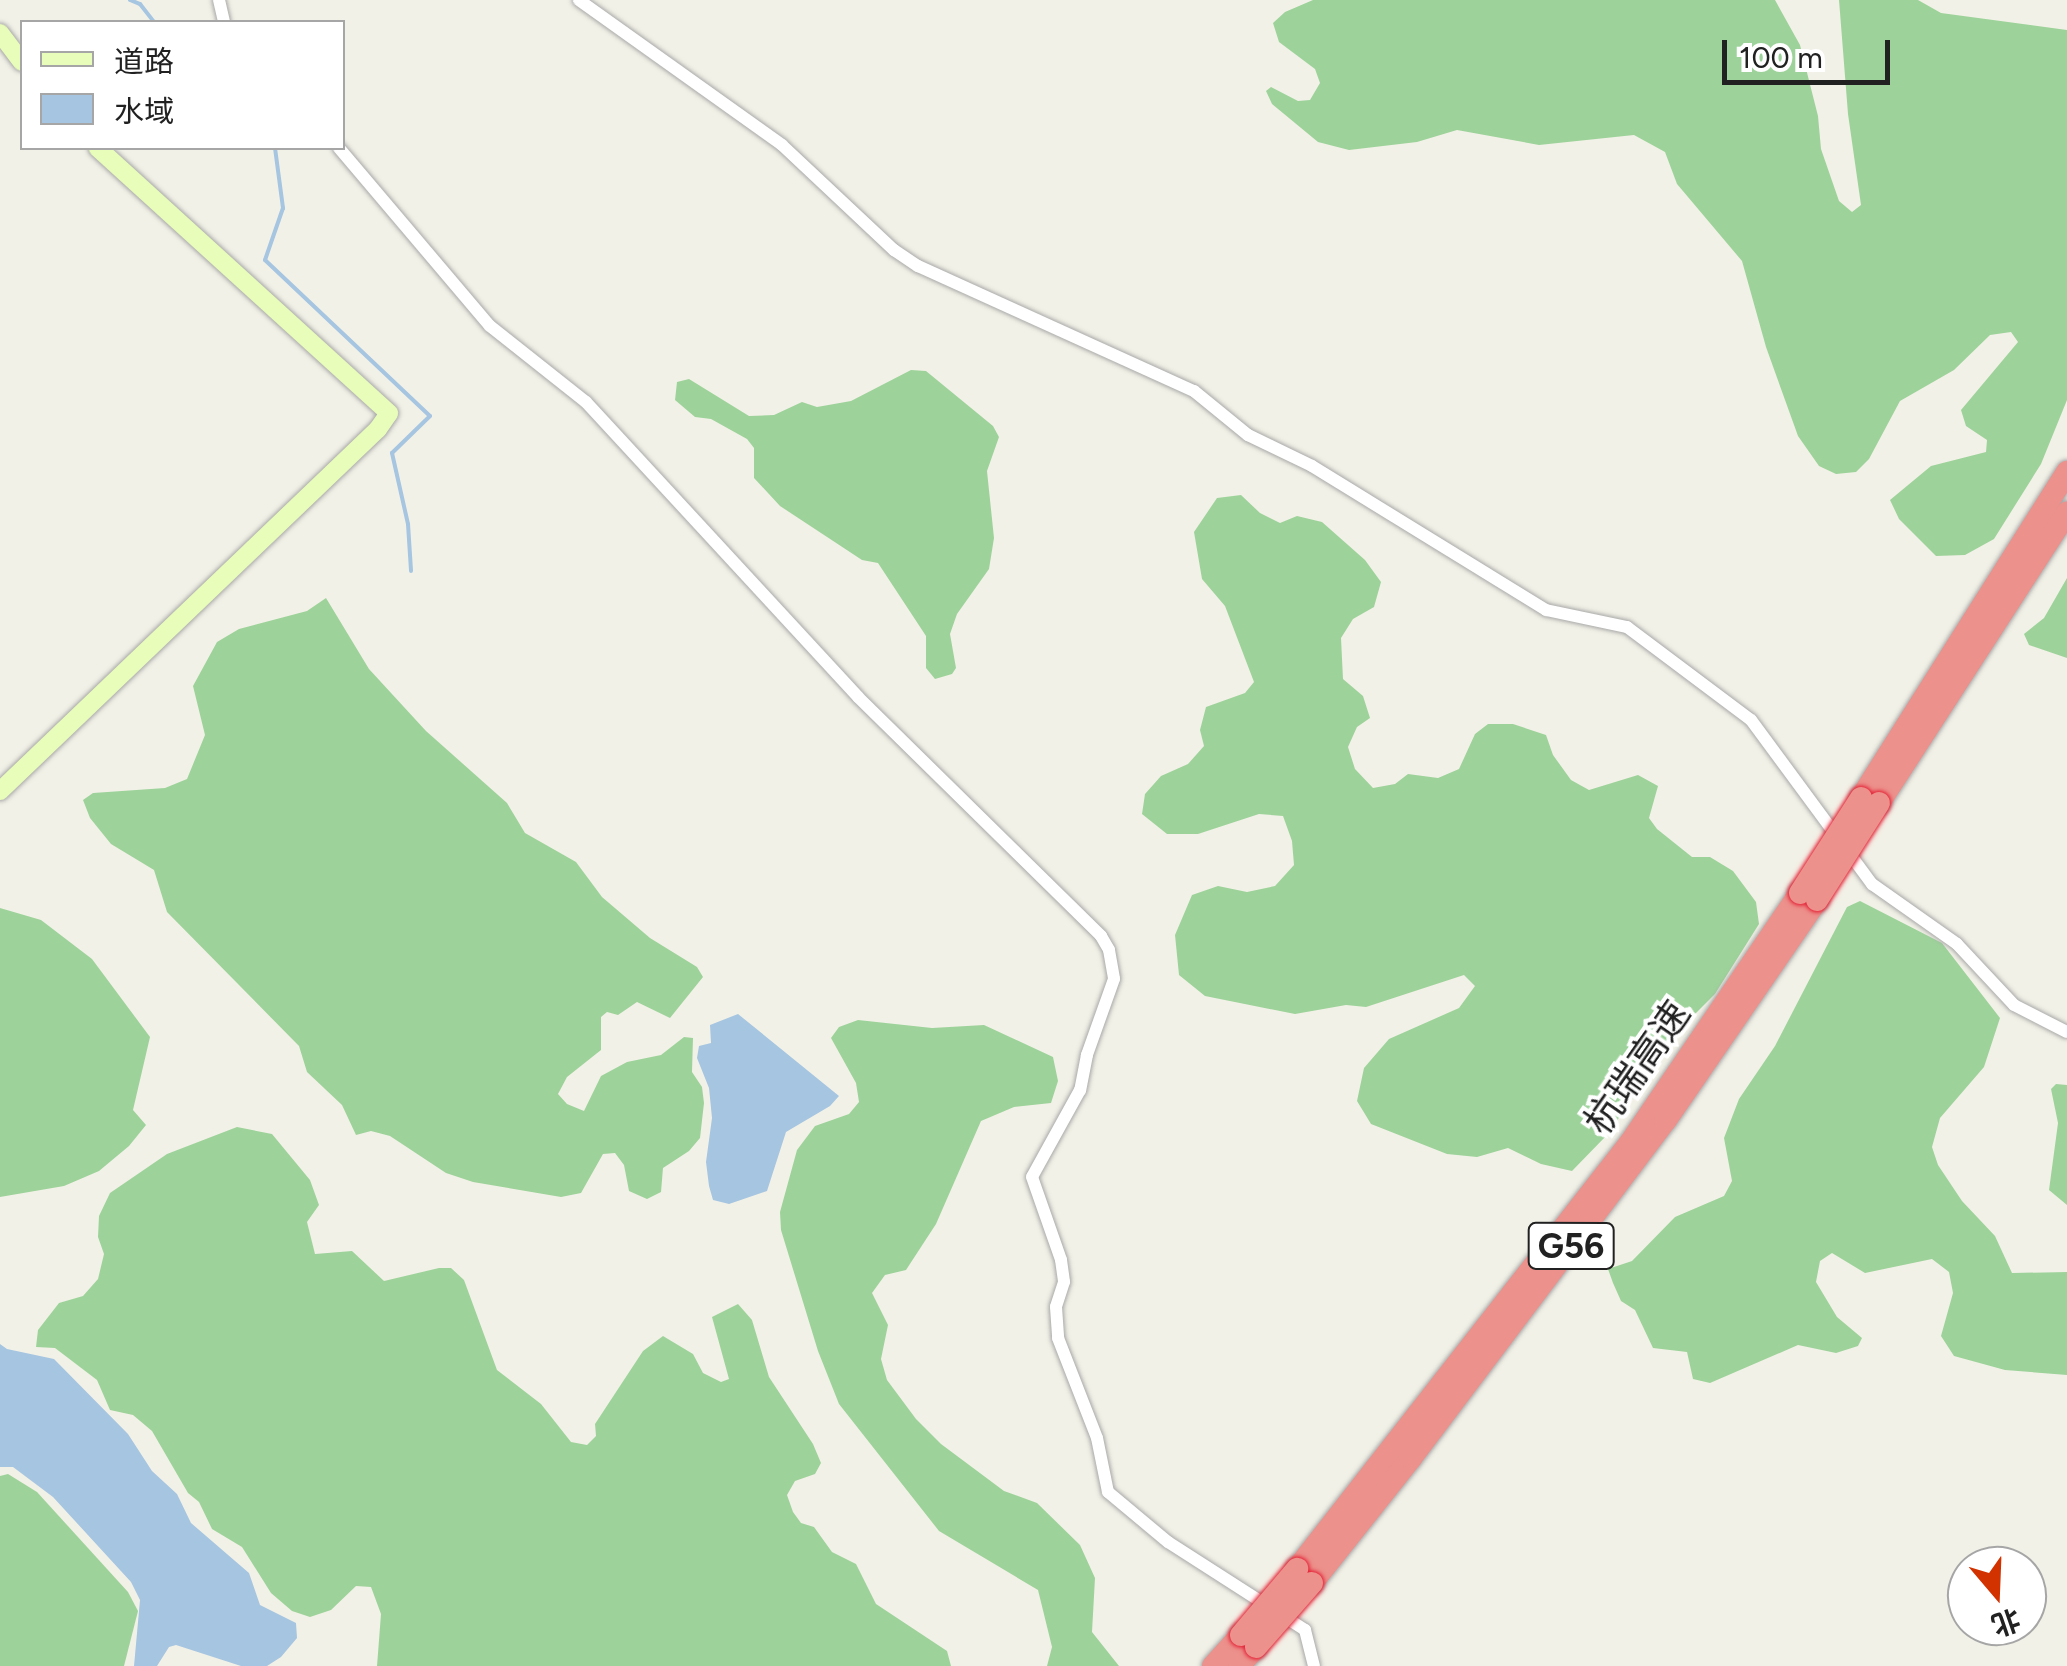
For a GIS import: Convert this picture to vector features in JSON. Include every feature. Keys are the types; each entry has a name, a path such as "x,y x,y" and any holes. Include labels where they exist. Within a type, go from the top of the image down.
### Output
{"highway":[{"name":"杭瑞高速","path":"1213,1666 1248,1641 1304,1576 1630,1143 1809,897 2067,472"},
{"name":"杭瑞高速","path":"1870,800 2067,512"},
{"name":"杭瑞高速","path":"1239,1666 1248,1641"}],"street":[{"path":"580,0 782,145 894,250 918,266 1194,391 1248,435 1312,466 1546,610 1627,627 1751,720 1872,884 1956,944 2014,1005 2067,1032"},
{"path":"2,39 20,60"},
{"path":"0,791 378,429 389,413 100,150"},
{"path":"341,150 490,326 586,402 858,697 1101,936 1110,950 1114,979 1087,1056 1080,1090 1032,1177 1061,1260 1064,1282 1056,1308 1058,1338 1097,1438 1108,1492 1168,1542 1305,1630 1314,1666"}],"green space":[{"path":"1313,0 1775,0 1800,45 1818,116 1821,149 1839,201 1852,212 1861,205 1848,114 1839,0 1918,0 1941,13 2067,30 2067,400 2041,464 1994,539 1965,555 1936,556 1899,519 1890,500 1931,466 1986,452 1987,440 1966,426 1961,410 2018,342 2011,332 1990,335 1954,370 1900,401 1869,459 1856,472 1836,474 1819,466 1798,436 1766,347 1742,261 1677,184 1665,152 1634,135 1539,145 1457,130 1417,142 1349,150 1318,142 1272,104 1266,91 1271,87 1298,101 1310,100 1320,83 1315,69 1279,42 1273,23 1285,12"},
{"path":"911,370 926,371 993,426 999,437 987,471 994,538 989,569 957,614 950,634 956,668 952,674 935,679 926,668 926,636 878,563 862,560 780,506 754,478 754,448 747,439 711,419 695,417 675,400 677,382 689,379 749,416 774,415 802,402 817,407 851,401"},
{"path":"1241,495 1260,513 1280,523 1297,516 1322,522 1365,560 1381,582 1374,607 1353,619 1341,638 1343,679 1363,696 1370,718 1357,727 1348,747 1355,769 1373,788 1395,784 1408,774 1438,778 1459,769 1475,734 1488,724 1513,724 1546,735 1553,755 1571,780 1589,790 1638,775 1658,786 1649,818 1657,829 1692,857 1710,857 1733,871 1756,902 1759,924 1715,994 1685,1024 1606,1136 1572,1171 1541,1164 1508,1148 1477,1157 1447,1154 1371,1124 1357,1101 1364,1068 1389,1039 1459,1008 1475,986 1464,975 1366,1007 1346,1005 1295,1014 1205,996 1179,975 1175,935 1192,895 1218,886 1247,892 1275,886 1294,865 1292,841 1283,816 1259,814 1198,834 1167,834 1142,814 1145,794 1161,776 1188,764 1204,746 1200,730 1206,707 1245,693 1254,682 1225,606 1202,579 1194,532 1217,498"},
{"path":"2067,578 2067,658 2029,645 2024,634 2044,618"},
{"path":"326,598 369,669 426,731 507,803 525,833 576,862 602,897 650,938 697,967 703,977 670,1018 637,1002 618,1015 607,1012 601,1017 601,1050 567,1077 558,1094 567,1104 584,1111 601,1076 627,1062 661,1055 684,1037 693,1038 692,1072 702,1087 704,1103 700,1138 689,1151 663,1168 661,1192 647,1199 629,1191 624,1165 615,1153 603,1154 581,1193 561,1197 473,1182 446,1173 390,1136 371,1131 356,1135 342,1105 307,1072 299,1046 167,912 154,870 111,844 90,818 83,800 93,793 165,788 187,779 205,735 193,686 217,642 239,629 307,611"},
{"path":"1860,901 1942,943 2000,1018 1984,1067 1940,1118 1932,1147 1938,1165 1962,1201 1995,1236 2012,1273 2067,1272 2067,1375 2005,1370 1954,1356 1941,1336 1953,1293 1949,1272 1932,1259 1865,1273 1832,1253 1820,1261 1816,1282 1837,1317 1862,1338 1858,1346 1836,1353 1798,1345 1710,1383 1693,1379 1687,1352 1653,1348 1635,1310 1621,1301 1613,1283 1608,1269 1632,1261 1675,1217 1724,1196 1732,1181 1724,1138 1739,1099 1775,1046 1847,907"},
{"path":"0,908 41,920 92,959 150,1037 133,1110 146,1125 129,1146 99,1171 64,1186 0,1197"},
{"path":"858,1020 932,1028 984,1025 1053,1057 1058,1081 1051,1103 1014,1107 981,1121 936,1224 906,1270 885,1275 872,1293 888,1325 881,1359 887,1380 941,1444 1004,1491 1037,1503 1080,1545 1095,1578 1092,1632 1119,1666 1047,1666 1052,1647 1038,1590 939,1531 839,1404 818,1351 781,1230 780,1212 797,1150 815,1126 849,1114 859,1102 856,1083 831,1038 839,1027"},
{"path":"2056,1084 2067,1085 2067,1205 2049,1190 2058,1123 2051,1089"},
{"path":"237,1127 272,1134 310,1180 319,1205 307,1222 315,1254 352,1251 384,1281 439,1268 451,1268 464,1280 497,1370 541,1404 571,1442 587,1445 596,1436 595,1424 643,1351 663,1336 693,1354 703,1373 721,1382 729,1379 712,1317 738,1304 752,1320 769,1377 821,1463 815,1474 795,1481 787,1495 793,1512 801,1523 814,1527 832,1552 856,1564 876,1604 947,1651 951,1666 377,1666 381,1614 371,1587 356,1586 331,1610 310,1617 292,1611 271,1593 242,1547 212,1529 199,1502 188,1493 152,1431 133,1415 110,1410 97,1380 55,1348 36,1347 38,1330 59,1303 83,1296 98,1279 104,1254 98,1237 99,1216 110,1193 167,1154"},
{"path":"8,1474 37,1492 128,1592 138,1611 124,1666 0,1666 0,1476"}],"water":[{"path":"738,1014 839,1096 830,1106 786,1132 767,1191 729,1204 713,1200 709,1186 706,1162 712,1118 709,1088 697,1058 699,1046 711,1043 710,1025"},
{"path":"0,1344 54,1359 128,1434 152,1471 177,1494 191,1523 249,1573 260,1605 296,1623 297,1638 281,1657 267,1666 241,1666 176,1645 169,1647 157,1666 134,1666 140,1600 131,1582 53,1497 13,1467 0,1467"}],"waterway":[{"path":"130,0 140,4 152,20"},
{"path":"275,150 283,208 265,260 430,416 392,453 408,524 411,571"}]}
